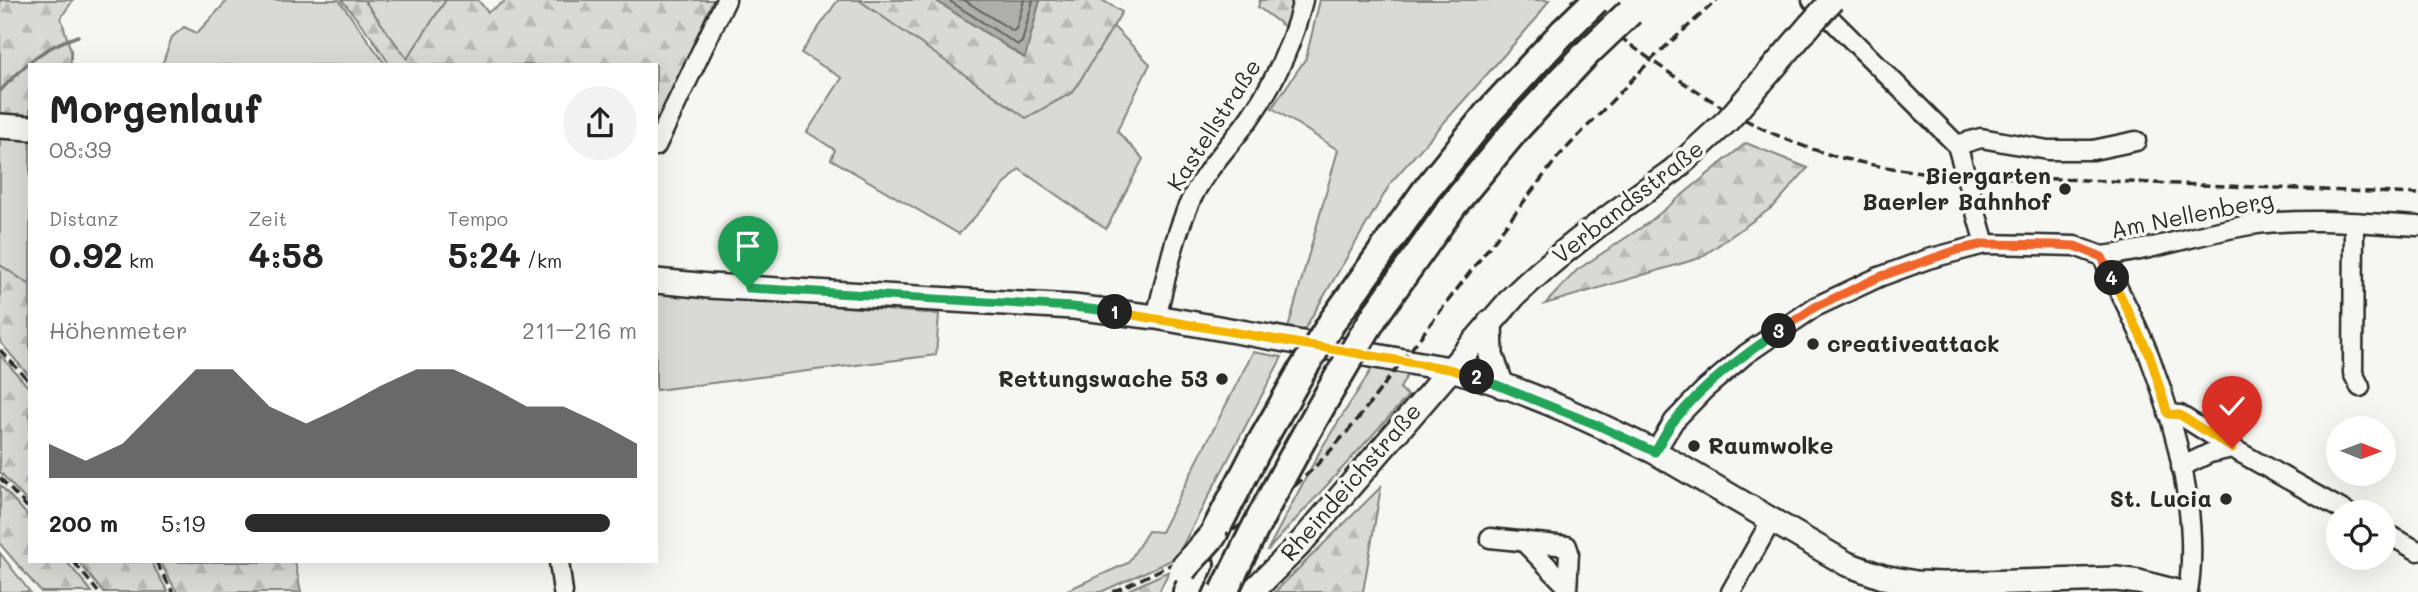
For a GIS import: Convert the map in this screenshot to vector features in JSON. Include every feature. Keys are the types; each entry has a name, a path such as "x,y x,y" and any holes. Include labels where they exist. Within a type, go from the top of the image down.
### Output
{"highway":[{"path":"1185,579 1213,535 1258,447 1332,322 1434,180 1488,113 1595,0"},
{"path":"1224,592 1286,468 1376,314 1454,204 1517,128 1587,53 1636,6"}],"main road":[{"name":"Verbandsstraße","path":"1449,369 1547,264 1601,221 1674,170 1728,120 1832,0"},
{"path":"0,125 28,128"},
{"path":"658,281 1073,307 1156,317 1449,369 1502,386 1655,452 1847,564 1915,588 1943,584 2116,579 2177,592"},
{"path":"1490,322 1491,355 1502,386"},
{"name":"Rheindeichstraße","path":"1252,592 1299,545 1449,369"}],"street":[{"path":"658,142 726,0"},
{"name":"Kastellstraße","path":"1156,317 1177,238 1197,188 1251,116 1280,68 1288,51 1303,0"},
{"path":"1812,0 1957,145 1985,244"},
{"path":"1957,145 1981,138 2048,150 2093,150 2136,141"},
{"name":"Am Nellenberg","path":"2102,257 2137,253 2250,225 2299,220 2418,226"},
{"path":"2354,223 2353,373 2360,387"},
{"path":"1655,452 1674,421 1704,390 1746,354 1815,307 1879,277 1928,259 1985,244 2075,246 2102,257 2150,356 2181,467 2192,539 2192,568 2188,592"},
{"path":"2168,414 2180,415 2232,448 2326,501"},
{"path":"2181,467 2210,453 2232,448"},
{"path":"1731,592 1771,522"},
{"path":"1490,538 1567,546 1569,552 1566,588"},
{"path":"2396,539 2418,551"},
{"path":"1523,541 1566,588"},
{"path":"1541,559 1554,544"},
{"path":"559,563 563,592"}],"green space":[{"path":"0,0 73,0 61,18 71,51 71,63 28,63 28,122 0,115"},
{"path":"228,0 339,0 385,63 163,63 172,37 184,27 197,33"},
{"path":"342,0 364,0 407,59 446,0 478,0 488,12 507,0 713,0 658,124 658,63 389,63"},
{"path":"364,0 446,0 407,59"},
{"path":"838,0 859,0 1027,117 1073,92 1113,26 1150,64 1117,131 1143,159 1106,229 1019,169 959,234 831,159 835,150 807,132 842,78 801,53"},
{"path":"859,0 935,0 1024,58 1040,0 1102,0 1122,12 1073,92 1026,118"},
{"path":"1260,0 1296,0 1289,30 1258,7"},
{"path":"1320,0 1549,0 1537,18 1392,181 1301,335 1287,332 1338,150 1272,108 1306,58"},
{"path":"0,136 28,139 28,284 0,265"},
{"path":"1746,143 1808,168 1774,206 1700,258 1545,304 1577,270 1648,223"},
{"path":"0,265 28,284 28,375 0,342"},
{"path":"658,293 939,314 936,355 658,390"},
{"path":"1253,352 1282,357 1176,558 1101,592 1063,592 1128,563 1148,531 1161,532"},
{"path":"0,355 28,387 28,503 0,472"},
{"path":"1373,367 1400,370 1408,374 1400,388 1408,396 1267,551 1321,449"},
{"path":"0,485 28,516 28,563 68,563 92,592 41,592 0,544"},
{"path":"1381,487 1363,592 1275,592 1284,583"},
{"path":"0,553 30,592 0,592"},
{"path":"80,563 152,563 168,592 103,592"},
{"path":"161,563 295,563 301,592 177,592"},
{"path":"1169,571 1159,592 1124,592"}],"water":[{"path":"935,0 1040,0 1025,58"}],"waterway":[{"path":"29,63 54,46 78,36"},
{"path":"0,91 28,64"}],"railway":[{"path":"1571,0 1680,80 1737,115 1798,144 1868,164 1976,176 2418,194"},
{"path":"1113,592 1224,535 1266,508 1313,469 1354,424 1558,157 1651,60 1717,0"},
{"path":"0,350 28,380"},
{"path":"0,478 28,508"},
{"path":"75,563 98,592"},
{"path":"157,563 173,592"}],"place":[{"name":"Biergarten Baerler Bahnhof","path":"2065,189"},
{"name":"creativeattack","path":"1813,344"},
{"name":"Rettungswache 53","path":"1222,379"},
{"name":"Raumwolke","path":"1694,446"},
{"name":"St. Lucia","path":"2226,499"}],"route":[{"path":"748,288 1105,310 1449,369 1502,386 1655,452 1674,421 1704,390 1746,354 1815,307 1879,277 1957,250 1985,244 2075,246 2102,257 2150,356 2168,414 2180,415 2232,448"}]}
